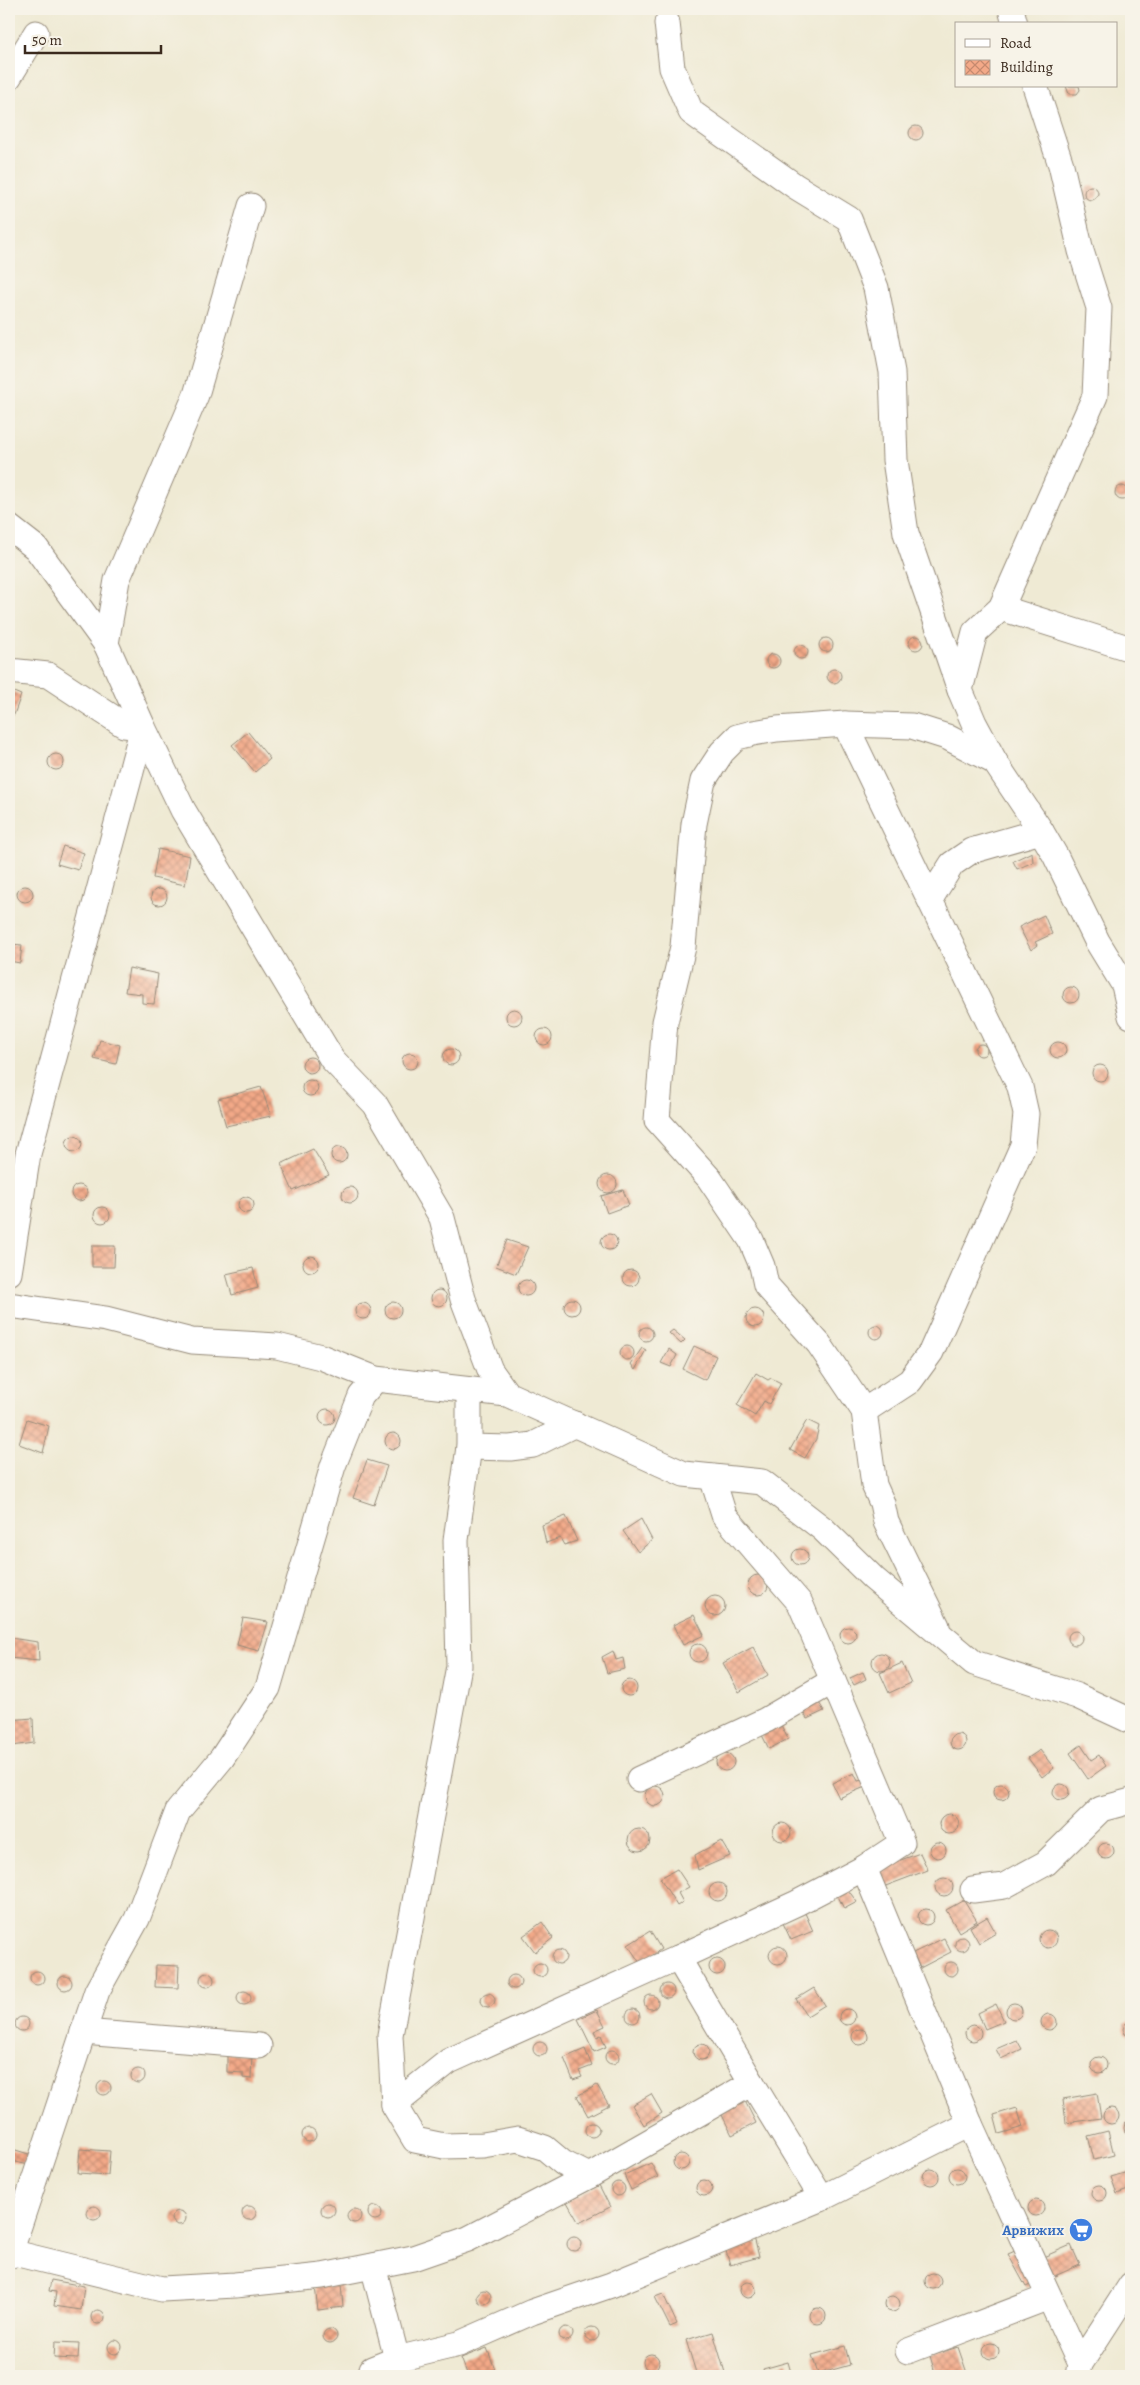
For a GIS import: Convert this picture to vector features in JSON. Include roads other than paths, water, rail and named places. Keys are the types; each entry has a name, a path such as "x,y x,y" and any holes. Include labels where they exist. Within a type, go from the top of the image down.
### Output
{"street":[{"path":"1011,9 1014,22"},
{"path":"667,23 672,68 691,112 795,186 849,219 876,288 892,372 895,460 906,533 960,690 974,723 995,762 1042,831 1097,941 1124,985 1131,1016"},
{"path":"9,77 36,33"},
{"path":"960,690 974,632 1000,608 1095,396 1099,308 1081,251 1061,165 1036,88"},
{"path":"106,644 117,580 196,395 251,206"},
{"path":"9,526 36,548 106,644 183,810 332,1059 375,1104 442,1218 464,1300 490,1370 507,1394"},
{"path":"1000,608 1131,649"},
{"path":"9,671 48,676 124,725 143,727"},
{"path":"974,1663 940,1632 886,1522 882,1503 874,1485 864,1411 819,1344 766,1285 762,1266 751,1240 709,1178 656,1120 665,1022 683,947 694,824 703,781 717,758 737,738 777,729 845,724 912,726 947,737 995,762"},
{"path":"845,724 1020,1087 1026,1114 1022,1144 931,1352 910,1381 864,1411"},
{"path":"9,1273 28,1154 143,727"},
{"path":"930,899 952,864 971,851 1042,831"},
{"path":"9,1305 106,1319 192,1341 277,1346 321,1357 376,1379 507,1394 684,1474 762,1482 822,1529 874,1579 974,1663 1078,1696 1131,1721"},
{"path":"376,1379 361,1396 333,1466 268,1688 222,1758 178,1811 137,1920 97,1991 9,2254 162,2289 235,2285 322,2276 413,2258 468,2239 589,2176 752,2084"},
{"path":"468,1390 469,1447 456,1540 459,1666 390,2035 394,2105 415,2140 444,2146 483,2145 518,2139 545,2148 563,2163 589,2176"},
{"path":"469,1447 510,1448 533,1445 575,1424"},
{"path":"394,2105 449,2061 797,1904 864,1868 902,1843 800,1603 724,1515 712,1477"},
{"path":"639,1779 766,1720 833,1681"},
{"path":"973,1890 1004,1886 1046,1863 1101,1809 1131,1801"},
{"path":"864,1868 970,2124 1049,2297 1079,2370"},
{"path":"678,1958 822,2198"},
{"path":"83,2032 259,2046"},
{"path":"372,2369 397,2359 459,2344 532,2312 611,2285 822,2198 970,2124"},
{"path":"372,2266 397,2359"},
{"path":"1079,2370 1131,2285"},
{"path":"908,2351 1049,2297"}],"place":[{"name":"Арвижих","path":"1081,2230"}]}
